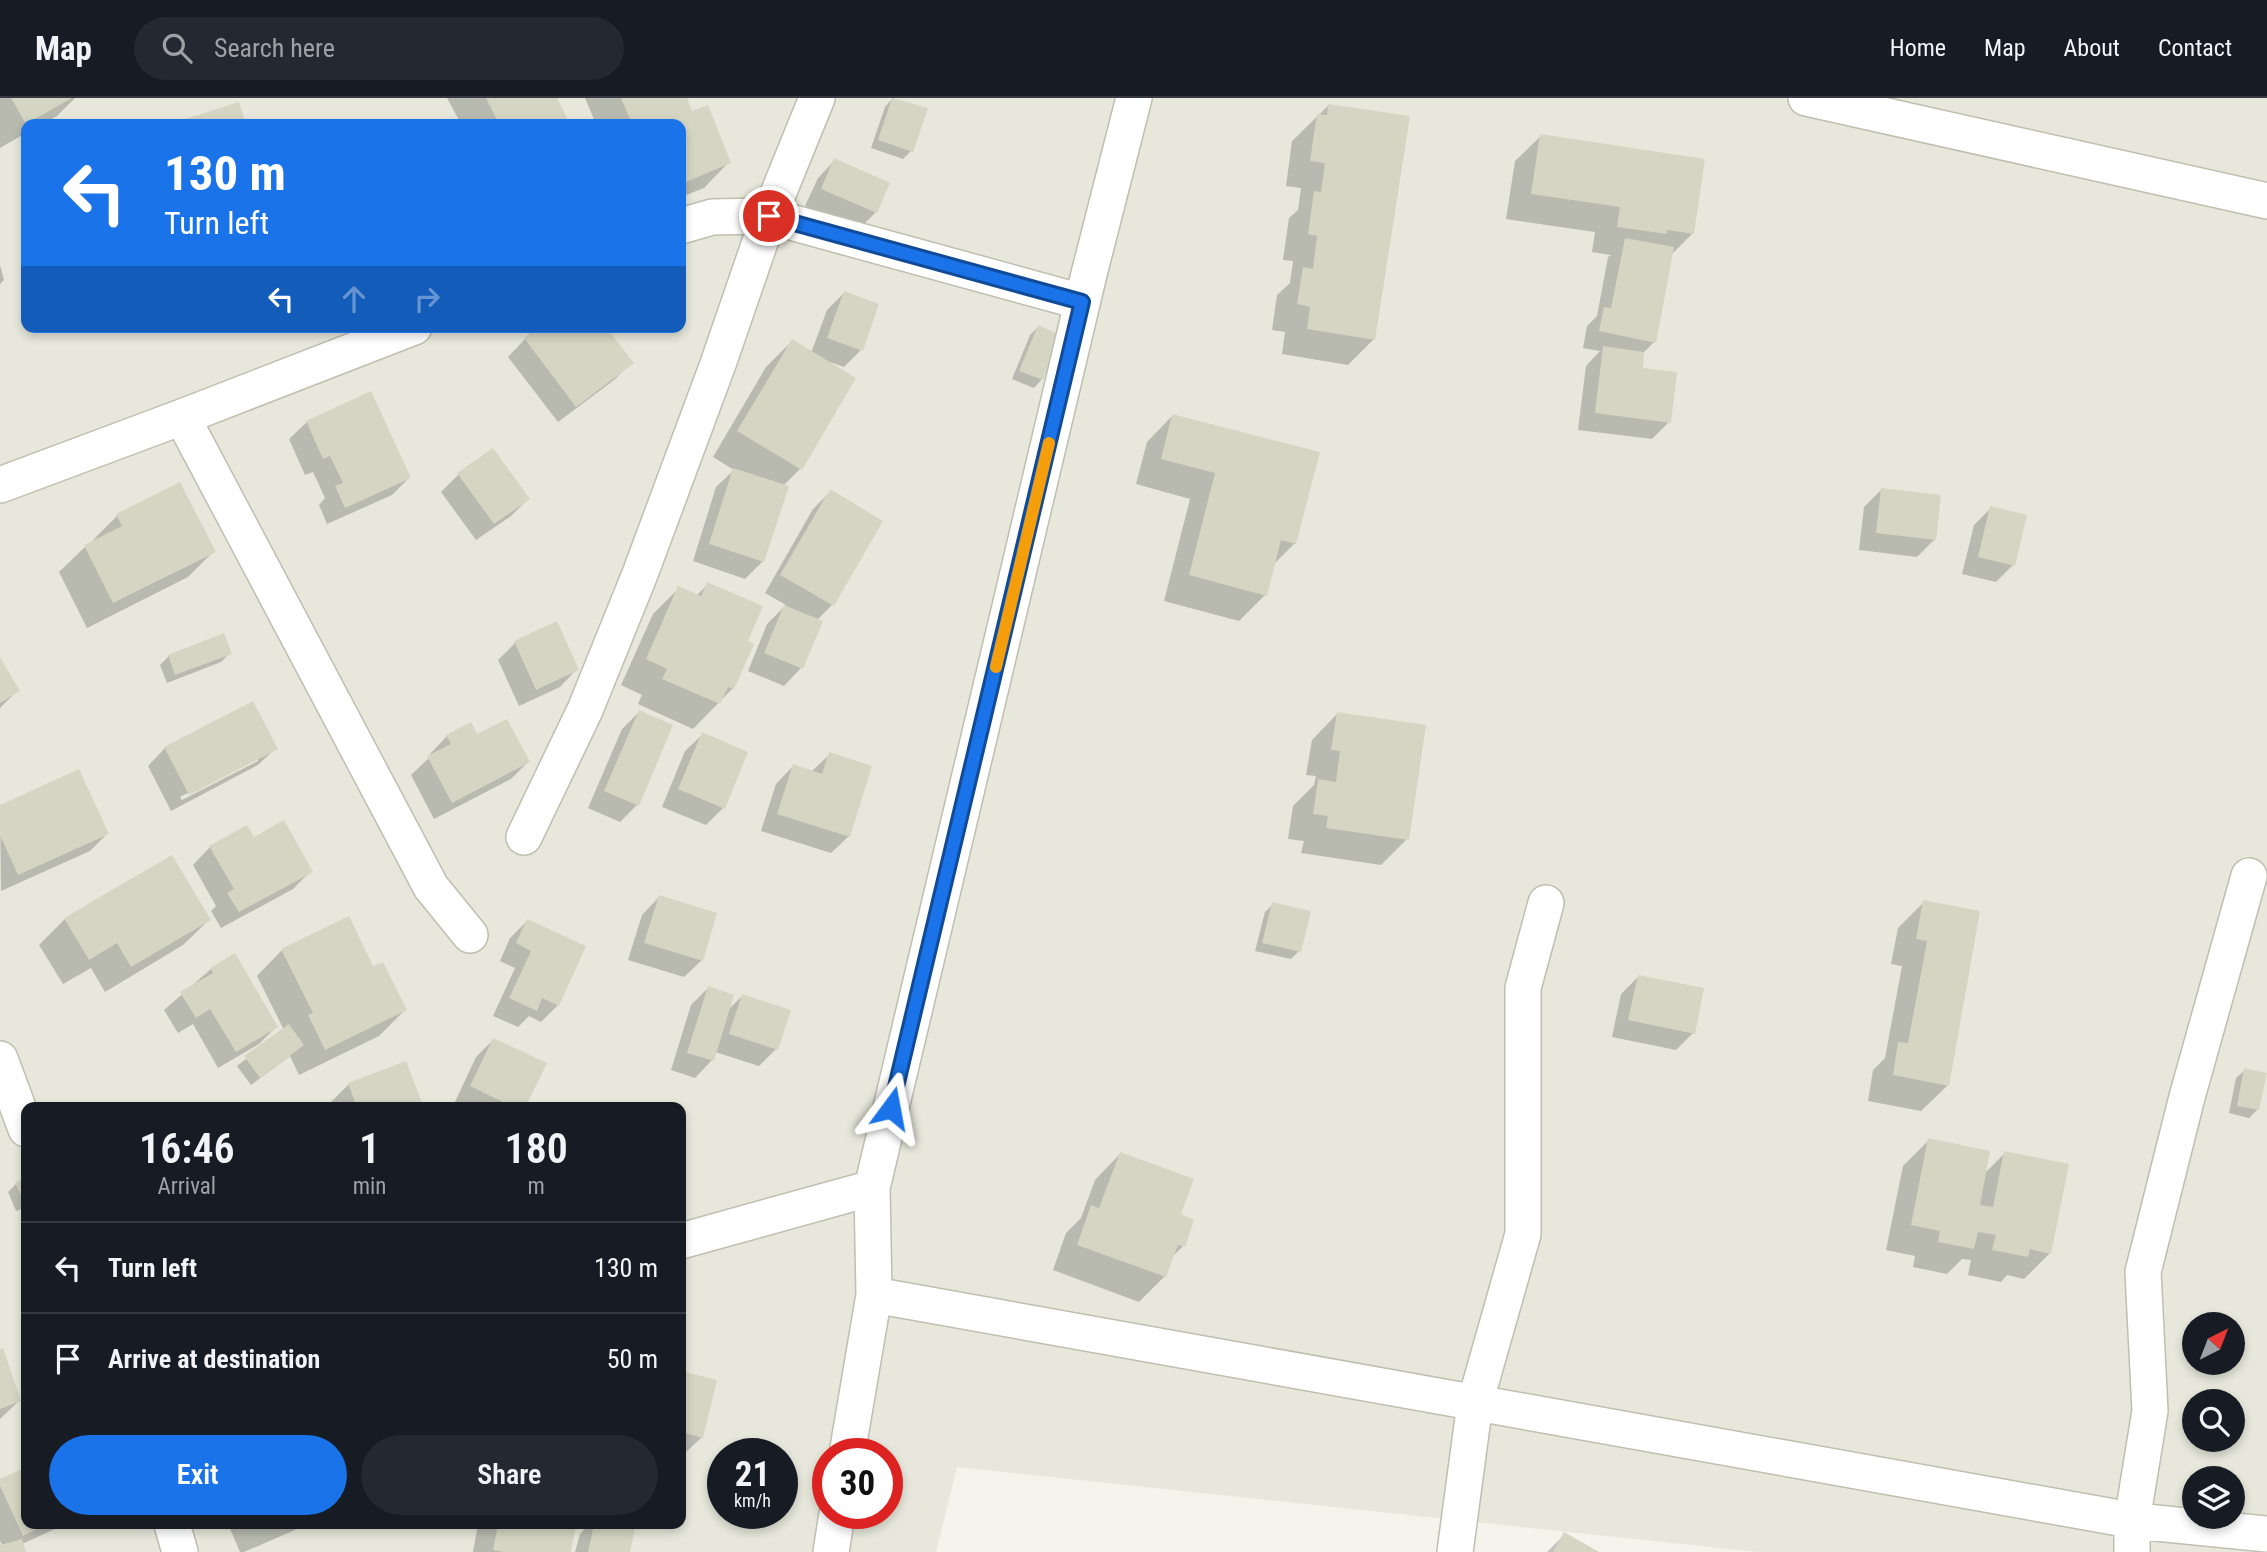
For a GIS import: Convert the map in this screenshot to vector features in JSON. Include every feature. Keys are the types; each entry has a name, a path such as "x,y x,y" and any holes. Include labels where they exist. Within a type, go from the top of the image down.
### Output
{"street":[{"path":"524,837 585,710 640,574 718,364 769,216 817,98"},
{"path":"850,1438 874,1295 872,1188 1082,302 1134,98"},
{"path":"1806,98 2267,201"},
{"path":"686,225 712,217 769,216 1082,302"},
{"path":"0,485 399,333"},
{"path":"182,417 431,887 470,935"},
{"path":"2132,1536 2150,1411 2143,1272 2249,876"},
{"path":"1455,1552 1475,1403 1523,1234 1522,988 1546,903"},
{"path":"0,1059 21,1116"},
{"path":"0,1138 21,1131"},
{"path":"686,1240 872,1188"},
{"path":"874,1295 1475,1403 2132,1536 2267,1534"},
{"path":"173,1529 180,1552"},
{"path":"831,1552 835,1529"}],"shaded area":[{"path":"0,98 2267,98 2267,1552 1757,1552 957,1467 936,1552 0,1552"}],"building":[{"path":"11,98 72,98 35,119 23,119"},
{"path":"486,98 557,98 568,119 496,119"},
{"path":"621,98 687,98 692,111 708,105 731,163 686,182 686,119 630,119"},
{"path":"892,98 928,108 913,152 878,140"},
{"path":"239,102 244,119 185,119"},
{"path":"1328,104 1410,116 1375,340 1307,329 1310,307 1297,304 1303,267 1313,269 1317,236 1308,234 1314,191 1321,192 1325,163 1310,161 1317,114 1327,115"},
{"path":"1540,134 1705,159 1694,234 1667,230 1667,234 1617,227 1620,207 1531,194"},
{"path":"834,158 890,183 877,213 821,189"},
{"path":"1625,238 1674,247 1656,343 1599,331 1604,307 1611,308"},
{"path":"844,291 879,304 863,351 827,338"},
{"path":"1038,325 1061,335 1043,380 1019,371"},
{"path":"530,333 611,333 634,363 576,407 524,338"},
{"path":"792,339 856,378 802,470 737,431"},
{"path":"1603,346 1644,352 1643,368 1677,372 1671,423 1595,413"},
{"path":"371,391 411,478 345,508 335,486 343,483 330,456 323,459 306,421"},
{"path":"1172,414 1320,452 1296,544 1281,540 1267,596 1189,575 1215,473 1161,459"},
{"path":"493,448 530,499 494,524 457,473"},
{"path":"733,468 789,486 764,562 709,544"},
{"path":"180,482 216,552 113,603 84,545 122,526 116,514"},
{"path":"1881,488 1941,495 1936,540 1876,533"},
{"path":"830,489 883,521 834,606 780,575"},
{"path":"1990,506 2027,515 2015,566 1978,557"},
{"path":"707,582 763,606 748,641 754,644 734,689 728,687 720,704 662,679 667,669 646,659 678,586 701,596"},
{"path":"784,605 823,621 803,669 764,653"},
{"path":"557,621 579,670 536,690 514,641"},
{"path":"224,633 232,654 175,675 168,655"},
{"path":"0,657 20,691 0,703"},
{"path":"253,701 278,749 189,795 164,747"},
{"path":"639,710 673,725 639,806 604,791"},
{"path":"1337,712 1426,725 1409,840 1326,828 1328,816 1313,814 1318,779 1336,782 1340,751 1331,750"},
{"path":"507,719 530,762 452,803 427,756 451,744 446,735 471,722 477,734"},
{"path":"702,732 748,752 725,809 678,789"},
{"path":"829,752 872,766 850,837 777,814 793,764 822,774"},
{"path":"79,769 109,834 18,875 0,835 0,805"},
{"path":"284,820 313,872 239,912 227,893 234,889 209,846 247,825 254,837"},
{"path":"172,855 211,920 131,967 117,943 89,960 64,918"},
{"path":"659,895 717,913 703,961 644,943"},
{"path":"1923,900 1980,911 1949,1086 1893,1075 1898,1042 1908,1043 1927,941 1916,939"},
{"path":"1272,902 1311,911 1301,952 1262,943"},
{"path":"349,916 373,966 383,962 407,1010 325,1050 308,1015 313,1013 281,949"},
{"path":"527,919 586,946 559,1006 542,998 537,1011 509,998 531,951 516,943"},
{"path":"235,953 278,1027 236,1052 210,1009 196,1018 180,992 213,973 210,968"},
{"path":"1638,975 1704,988 1695,1034 1628,1020"},
{"path":"708,986 734,995 714,1061 687,1053"},
{"path":"742,994 791,1010 778,1050 729,1034"},
{"path":"289,1024 304,1045 260,1078 244,1056"},
{"path":"493,1038 547,1063 528,1102 503,1102 470,1086"},
{"path":"406,1061 422,1102 355,1102 348,1083"},
{"path":"2244,1068 2267,1073 2259,1110 2237,1106"},
{"path":"1928,1138 1990,1151 1980,1205 1993,1207 2004,1151 2069,1164 2051,1254 2030,1249 2028,1257 1992,1250 1996,1235 1978,1232 1974,1249 1938,1242 1940,1231 1911,1225"},
{"path":"1120,1152 1194,1179 1181,1214 1194,1220 1185,1247 1178,1245 1166,1277 1077,1245 1091,1205 1099,1208"},
{"path":"21,1180 21,1196 15,1182"},
{"path":"3,1348 21,1401 0,1409 0,1349"},
{"path":"686,1372 717,1380 703,1438 686,1433"},
{"path":"21,1469 21,1529 38,1529 23,1536 0,1486 0,1479"},
{"path":"497,1529 575,1529 571,1552 493,1550"},
{"path":"593,1529 635,1529 630,1552 588,1552"},
{"path":"1564,1532 1599,1552 1553,1552"},
{"path":"22,1539 26,1552 0,1552 0,1545"}],"slow traffic":[{"path":"996,667 1049,443"}],"route":[{"path":"769,216 1082,302 891,1108"}]}
